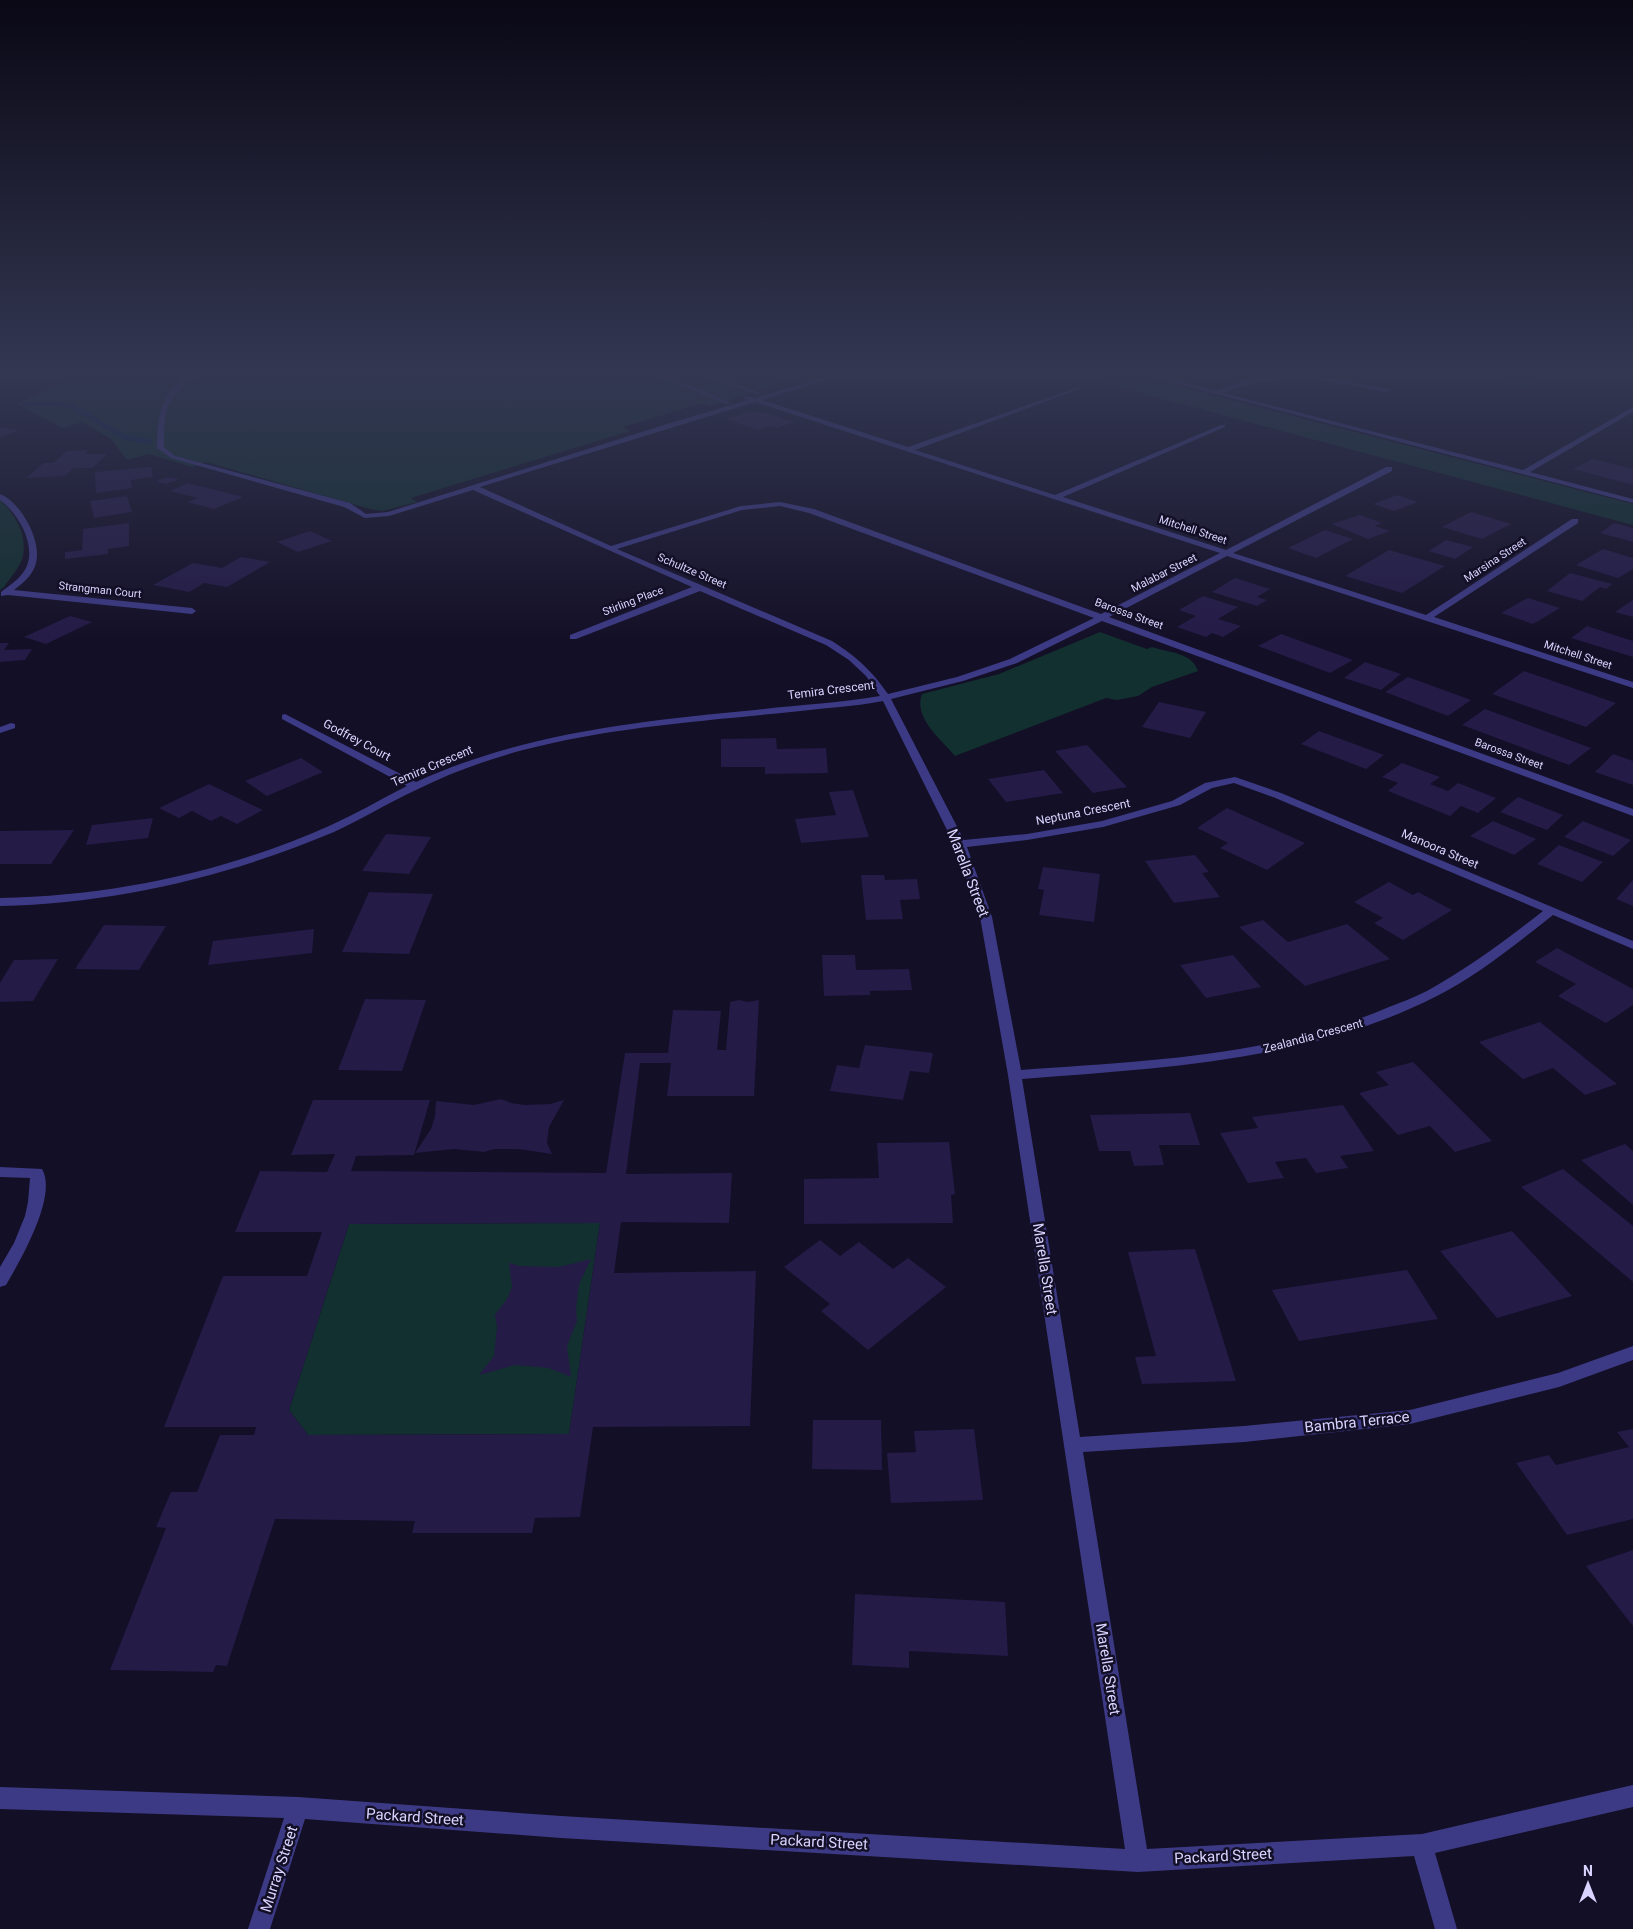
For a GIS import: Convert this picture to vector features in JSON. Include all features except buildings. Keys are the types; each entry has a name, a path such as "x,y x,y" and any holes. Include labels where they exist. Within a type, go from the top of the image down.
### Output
{"street":[{"path":"199,464 346,505 365,516 389,514 547,464"},
{"name":"Mitchell Street","path":"952,464 1633,685"},
{"path":"1057,498 1135,464"},
{"path":"1494,464 1633,500"},
{"path":"1525,472 1539,464"},
{"name":"Malabar Street","path":"886,698 994,670 1031,654 1389,470"},
{"name":"Schultze Street","path":"473,488 829,643 852,658 869,674 886,698"},
{"path":"0,496 20,513 27,526 33,551 32,566 19,582 3,594"},
{"name":"Barossa Street","path":"610,549 742,508 780,504 811,511 1633,813"},
{"name":"Marsina Street","path":"1427,618 1575,521"},
{"name":"Stirling Place","path":"573,637 702,587"},
{"name":"Strangman Court","path":"3,594 192,611"},
{"name":"Temira Crescent","path":"0,902 74,898 154,886 233,866 333,828 416,786 467,764 503,753 578,736 886,698"},
{"name":"Marella Street","path":"886,698 960,844 986,917 1015,1074 1138,1861"},
{"name":"Godfrey Court","path":"285,717 416,786"},
{"path":"0,730 12,726"},
{"name":"Neptuna Crescent","path":"960,844 1027,837 1103,824 1176,803 1209,785 1235,780"},
{"name":"Manoora Street","path":"1235,780 1286,799 1633,945"},
{"name":"Zealandia Crescent","path":"1015,1074 1186,1062 1282,1046 1361,1024 1431,994 1498,952 1551,911"},
{"path":"0,1172 37,1173 39,1188 33,1215 25,1236 0,1281"},
{"name":"Bambra Terrace","path":"1072,1445 1244,1434 1410,1418 1559,1380 1633,1352"},
{"name":"Packard Street","path":"0,1798 298,1808 571,1828 1138,1861 1422,1845 1633,1796"},
{"name":"Murray Street","path":"259,1929 298,1808"},
{"path":"1422,1845 1446,1929"}],"green space":[{"path":"182,464 200,464 192,467"},
{"path":"213,464 522,464 411,498 417,502 383,511 370,509"},
{"path":"1405,464 1478,464 1633,504 1633,525"},
{"path":"0,500 19,525 24,548 20,564 0,590"},
{"path":"1100,632 1147,649 1152,647 1179,654 1191,660 1198,671 1152,687 1138,696 1117,700 1106,698 955,756 925,720 920,703 922,694 999,674"},
{"path":"600,1223 569,1434 308,1435 289,1410 349,1224"}]}
